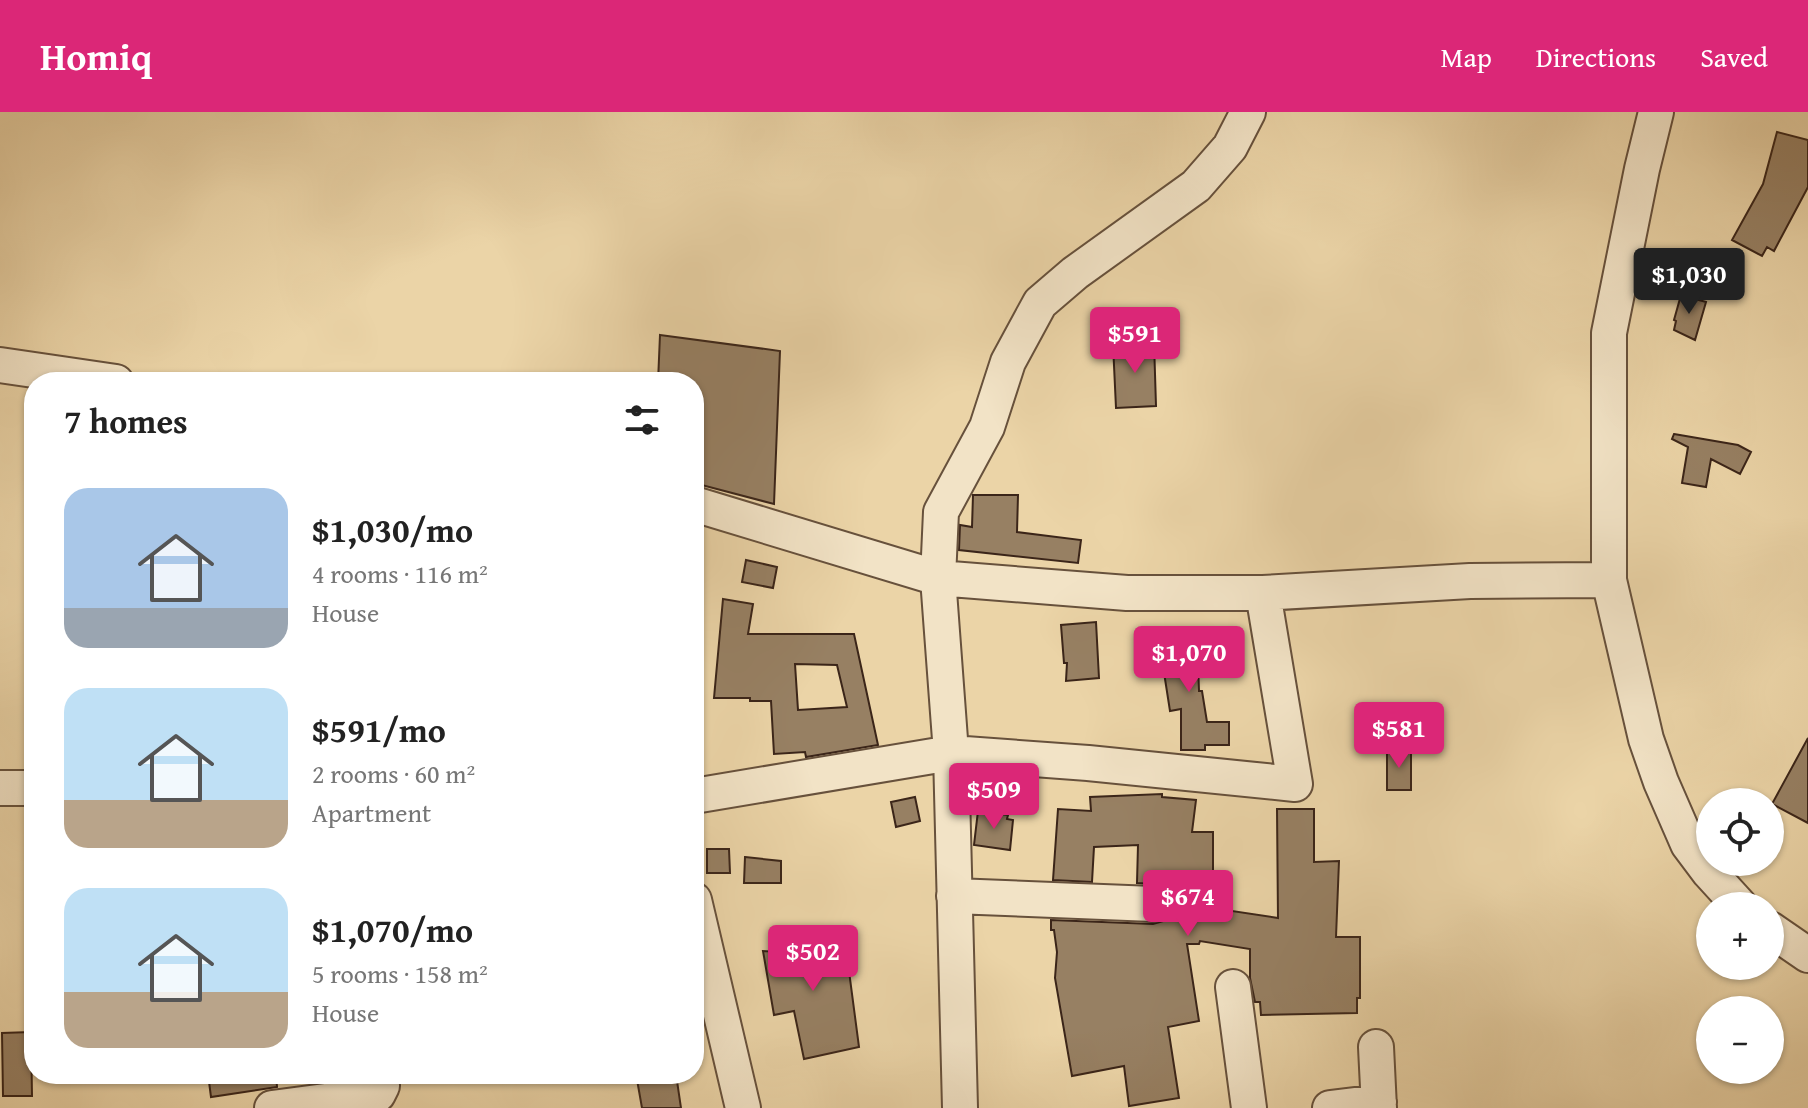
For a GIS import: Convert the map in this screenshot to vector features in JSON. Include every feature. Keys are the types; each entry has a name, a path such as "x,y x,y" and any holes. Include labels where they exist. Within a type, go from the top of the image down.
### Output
{"street":[{"path":"960,1108 951,753 938,578 941,512 987,427 1008,362 1040,303 1075,273 1196,186 1230,147 1248,112"},
{"path":"1656,112 1609,333 1609,580 1646,739 1661,782 1688,844 1727,892"},
{"path":"0,365 48,372"},
{"path":"704,507 938,578 1127,593 1263,593 1470,581 1609,580"},
{"path":"704,794 951,753 1295,784 1263,593"},
{"path":"0,788 24,788"},
{"path":"954,896 1153,904"},
{"path":"1784,939 1808,955"},
{"path":"704,942 743,1108"},
{"path":"1233,987 1249,1108"},
{"path":"1330,1108 1379,1105 1376,1047"},
{"path":"272,1108 378,1094 382,1084"}],"building":[{"path":"1777,132 1808,140 1808,187 1774,251 1767,247 1762,256 1732,240 1763,184"},
{"path":"1681,295 1706,302 1695,340 1674,330"},
{"path":"660,335 780,351 774,504 704,486 704,372 658,372"},
{"path":"1154,342 1156,406 1116,408 1113,344"},
{"path":"1674,434 1738,445 1751,452 1740,474 1711,459 1706,487 1682,483 1688,447 1672,439"},
{"path":"973,495 1018,495 1017,532 1081,540 1078,563 959,550 960,525 972,527"},
{"path":"746,560 777,567 773,588 742,582"},
{"path":"723,599 753,604 748,634 854,634 878,745 806,757 805,752 774,754 771,701 714,698","holes":["795,664 837,665 847,707 798,710"]},
{"path":"1096,622 1099,678 1066,681 1067,663 1064,663 1061,625"},
{"path":"1197,637 1199,691 1202,691 1207,722 1229,722 1229,745 1205,745 1205,750 1181,750 1181,709 1170,711 1163,666 1158,667 1158,638"},
{"path":"1808,738 1808,823 1784,810 1784,788 1781,788"},
{"path":"1387,749 1411,749 1411,790 1387,790"},
{"path":"1162,794 1162,797 1196,800 1192,832 1213,832 1213,880 1228,881 1225,910 1278,918 1277,809 1314,809 1314,862 1339,861 1336,937 1360,937 1360,998 1357,998 1357,1013 1261,1015 1260,1002 1255,1002 1250,978 1250,949 1200,941 1199,944 1187,944 1199,1021 1168,1027 1179,1098 1129,1106 1124,1066 1072,1076 1055,978 1057,952 1051,920 1153,924 1163,921 1170,914 1173,906 1171,895 1163,887 1137,883 1138,845 1094,847 1092,882 1053,880 1058,809 1091,811 1090,797"},
{"path":"915,797 920,821 896,827 891,802"},
{"path":"978,811 1008,815 1007,819 1013,820 1010,850 974,845"},
{"path":"707,849 729,849 730,873 707,873"},
{"path":"745,857 781,861 781,883 744,883"},
{"path":"780,930 812,932 812,937 821,938 819,954 847,956 859,1047 804,1059 794,1011 774,1015 763,951 779,952"},
{"path":"24,1032 24,1084 32,1084 32,1096 3,1096 2,1033"},
{"path":"209,1084 277,1084 277,1087 211,1097"},
{"path":"638,1084 677,1084 681,1108 642,1108"}]}
